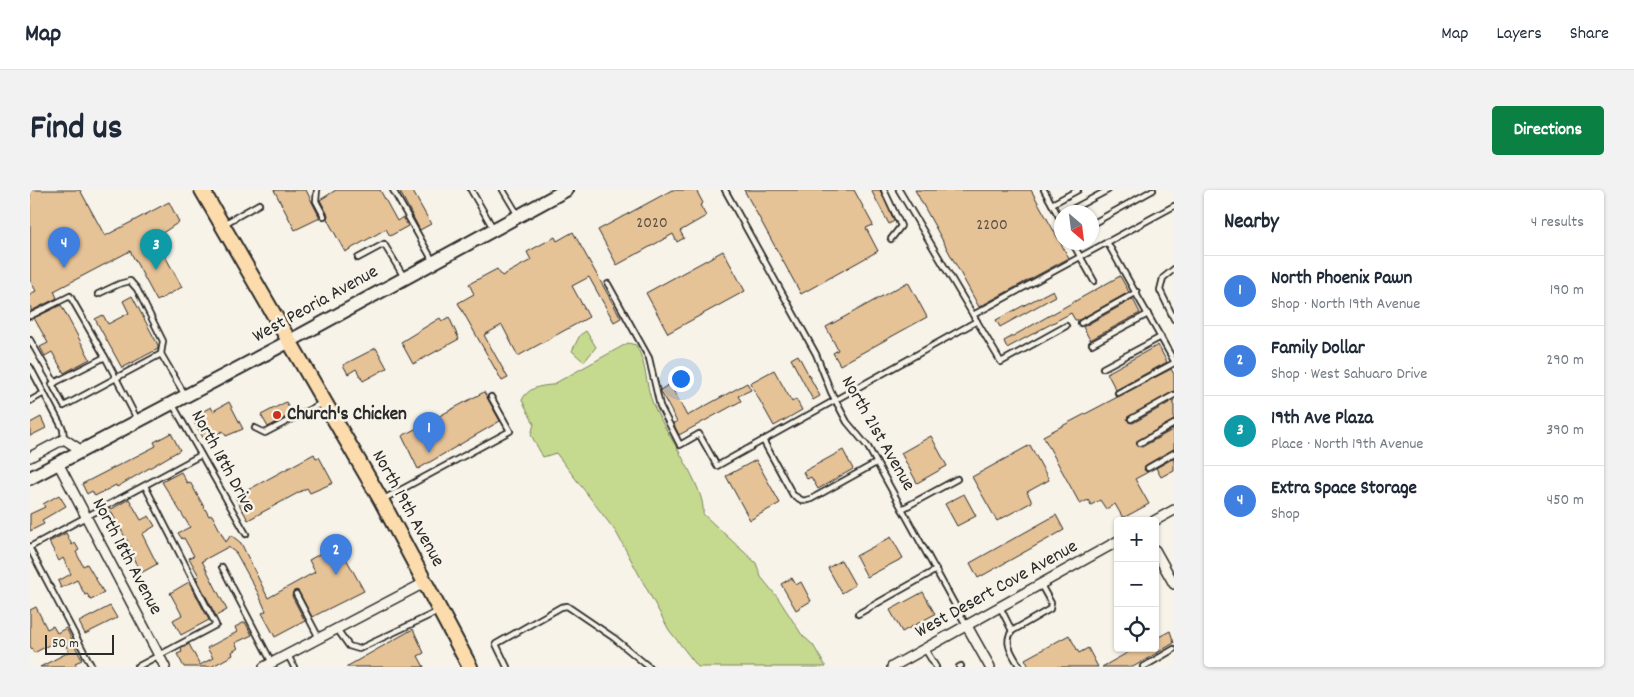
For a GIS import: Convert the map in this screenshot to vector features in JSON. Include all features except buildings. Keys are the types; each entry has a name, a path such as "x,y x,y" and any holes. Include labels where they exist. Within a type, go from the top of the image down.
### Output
{"main road":[{"name":"North 19th Avenue","path":"202,190 221,226 381,500 470,667"},
{"name":"West Peoria Avenue","path":"30,478 186,397 566,190"}],"street":[{"path":"30,457 64,439 82,451"},
{"name":"North 18th Avenue","path":"58,463 165,667"},
{"path":"1159,518 1174,510"},
{"name":"West Desert Cove Avenue","path":"892,667 1114,543"},
{"path":"1159,557 1174,584"},
{"path":"268,665 426,582"},
{"name":"North 21st Avenue","path":"967,626 990,667"}],"lane":[{"path":"317,190 316,201 324,216"},
{"path":"393,190 434,263"},
{"path":"471,190 494,230"},
{"path":"503,190 518,216"},
{"name":"North 21st Avenue","path":"725,190 816,354 835,400 876,463 967,626"},
{"path":"884,190 901,226 891,239"},
{"path":"899,190 1001,362 1066,326"},
{"path":"1044,190 1054,207"},
{"path":"1080,205 1108,190"},
{"path":"1099,220 1153,190"},
{"path":"1052,204 1074,191"},
{"path":"221,226 259,204"},
{"path":"973,314 1174,206"},
{"path":"1108,242 1174,362 1118,393"},
{"path":"358,258 384,244 404,278"},
{"path":"1076,250 1094,281"},
{"path":"1174,269 1163,278 1160,290 1174,319"},
{"path":"98,294 130,281 137,289 163,341 162,354 186,397"},
{"path":"608,284 649,358 660,406 680,444 699,434 717,466 977,321"},
{"path":"1081,323 1137,292"},
{"path":"30,316 70,296 105,357 138,422"},
{"path":"1092,344 1148,314"},
{"path":"1103,368 1161,337"},
{"path":"30,340 56,383"},
{"path":"105,357 52,384 64,406 162,354"},
{"path":"30,367 64,429 64,439"},
{"path":"30,400 44,393"},
{"path":"1131,419 1174,395"},
{"path":"381,500 510,431 491,396"},
{"path":"255,428 265,433 324,402"},
{"name":"North 18th Drive","path":"172,404 246,534"},
{"path":"1140,442 1174,424"},
{"path":"763,440 794,495 803,501 812,499 876,463"},
{"path":"1148,468 1174,453"},
{"path":"92,667 30,548 201,455"},
{"path":"902,508 957,479"},
{"path":"137,667 216,625 145,486"},
{"path":"222,566 268,665"},
{"path":"858,614 936,570"},
{"path":"1020,667 1007,641 1012,631 1050,609 1051,603 1041,584"},
{"path":"296,594 319,638"},
{"path":"507,667 496,644 561,607 567,606 614,638 649,667"},
{"path":"1000,608 1012,631"},
{"path":"337,629 349,646 359,649 440,610"},
{"path":"925,649 936,667"},
{"path":"1142,667 1174,649"},
{"path":"288,655 294,667"}],"green space":[{"path":"586,331 596,347 584,362 572,351 580,335"},
{"path":"628,343 636,345 640,352 653,404 692,475 702,503 703,514 756,563 761,577 778,598 802,635 813,645 826,667 698,667 669,630 616,532 556,453 543,457 531,435 534,424 522,400 524,396 534,388 552,385"}],"place":[{"name":"Extra Space Storage","path":"64,268"},
{"name":"19th Ave Plaza","path":"156,270"},
{"name":"Church's Chicken","path":"277,415"},
{"name":"North Phoenix Pawn","path":"429,453"},
{"name":"Family Dollar","path":"336,575"}]}
